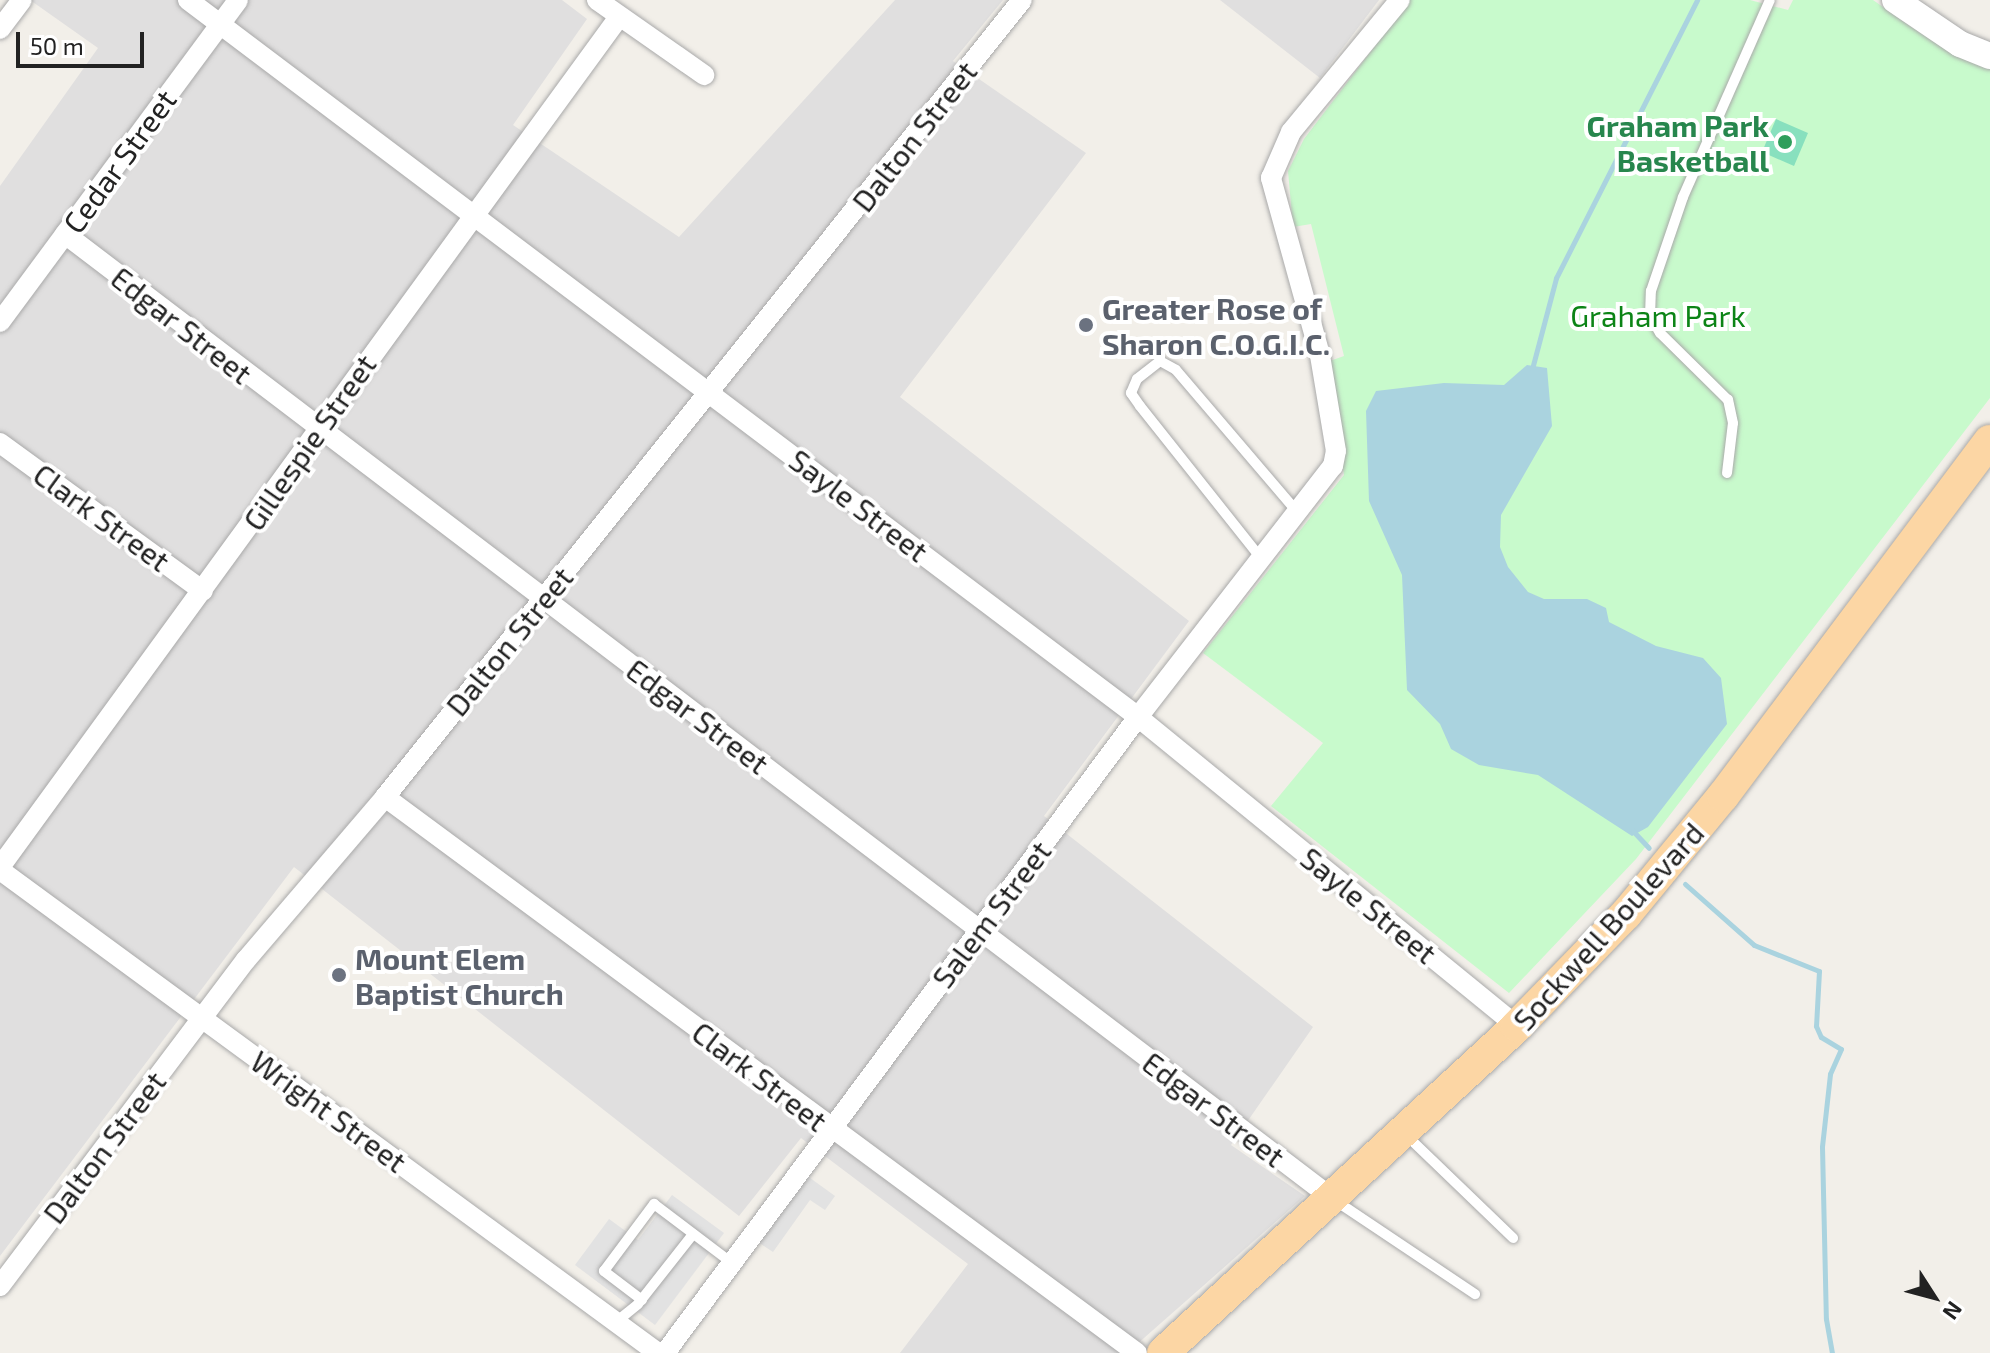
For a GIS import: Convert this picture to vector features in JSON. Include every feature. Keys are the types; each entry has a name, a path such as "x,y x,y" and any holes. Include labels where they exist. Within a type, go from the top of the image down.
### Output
{"main road":[{"name":"Sockwell Boulevard","path":"1163,1353 1517,1026 1626,914 1694,834 1990,441"}],"street":[{"path":"0,29 22,0"},
{"name":"Sayle Street","path":"188,0 1138,717 1517,1026"},
{"name":"Cedar Street","path":"0,322 238,0"},
{"path":"597,0 704,75"},
{"name":"Dalton Street","path":"0,1286 202,1018 385,797 1022,0"},
{"name":"Salem Street","path":"665,1353 1138,717 1260,557 1324,482 1336,451 1320,355 1271,178 1291,132 1400,0"},
{"path":"1895,0 1960,44 1990,56"},
{"name":"Gillespie Street","path":"0,868 619,17"},
{"name":"Edgar Street","path":"65,234 1332,1198"},
{"name":"Clark Street","path":"0,443 203,591"},
{"name":"Clark Street","path":"385,797 1137,1353"},
{"name":"Wright Street","path":"0,868 616,1322 644,1349"}],"lane":[{"path":"1727,473 1733,423 1728,400 1660,333 1650,316 1651,291 1683,197 1770,0"},
{"path":"1260,557 1131,393 1137,379 1160,361 1176,370 1298,513"},
{"path":"1403,1132 1513,1238"},
{"path":"1332,1198 1475,1294"},
{"path":"642,1300 604,1271 654,1204 732,1263"},
{"path":"616,1322 642,1300 693,1234"}],"shaded area":[{"path":"30,0 562,0 587,19 513,125 679,237 895,0 1003,0 953,61 1086,153 900,397 1189,621 1044,816 1313,1027 1231,1145 1305,1196 1127,1353 900,1353 968,1264 801,1138 739,1216 294,867 0,1256 0,186 98,48"},
{"path":"1220,0 1379,0 1320,78"},
{"path":"806,1175 835,1196 825,1210 810,1200 773,1252 758,1242"},
{"path":"672,1195 724,1233 655,1325 575,1265 609,1219 638,1240"}],"green space":[{"name":"Graham Park","path":"1410,0 1750,0 1788,10 1793,0 1873,0 1920,33 1990,68 1990,398 1636,859 1509,993 1271,806 1323,743 1203,653 1344,475 1327,362 1344,356 1311,224 1293,227 1288,171 1304,139"},
{"name":"Graham Park Basketball","path":"1776,119 1808,133 1794,166 1762,152"}],"water":[{"path":"1527,365 1547,368 1552,426 1501,515 1500,547 1508,567 1528,592 1544,599 1587,599 1606,608 1609,622 1656,646 1703,658 1721,678 1727,724 1648,827 1632,836 1538,775 1479,765 1451,749 1440,724 1407,690 1402,575 1369,501 1366,411 1376,391 1444,383 1504,385"}],"waterway":[{"path":"1532,369 1556,278 1697,0"},
{"path":"1633,831 1649,848"},
{"path":"1685,884 1754,945 1819,971 1816,1026 1821,1037 1841,1049 1830,1074 1822,1147 1826,1319 1832,1353"}],"place":[{"name":"Graham Park Basketball","path":"1785,142"},
{"name":"Greater Rose of Sharon C.O.G.I.C.","path":"1086,325"},
{"name":"Mount Elem Baptist Church","path":"339,975"}]}
